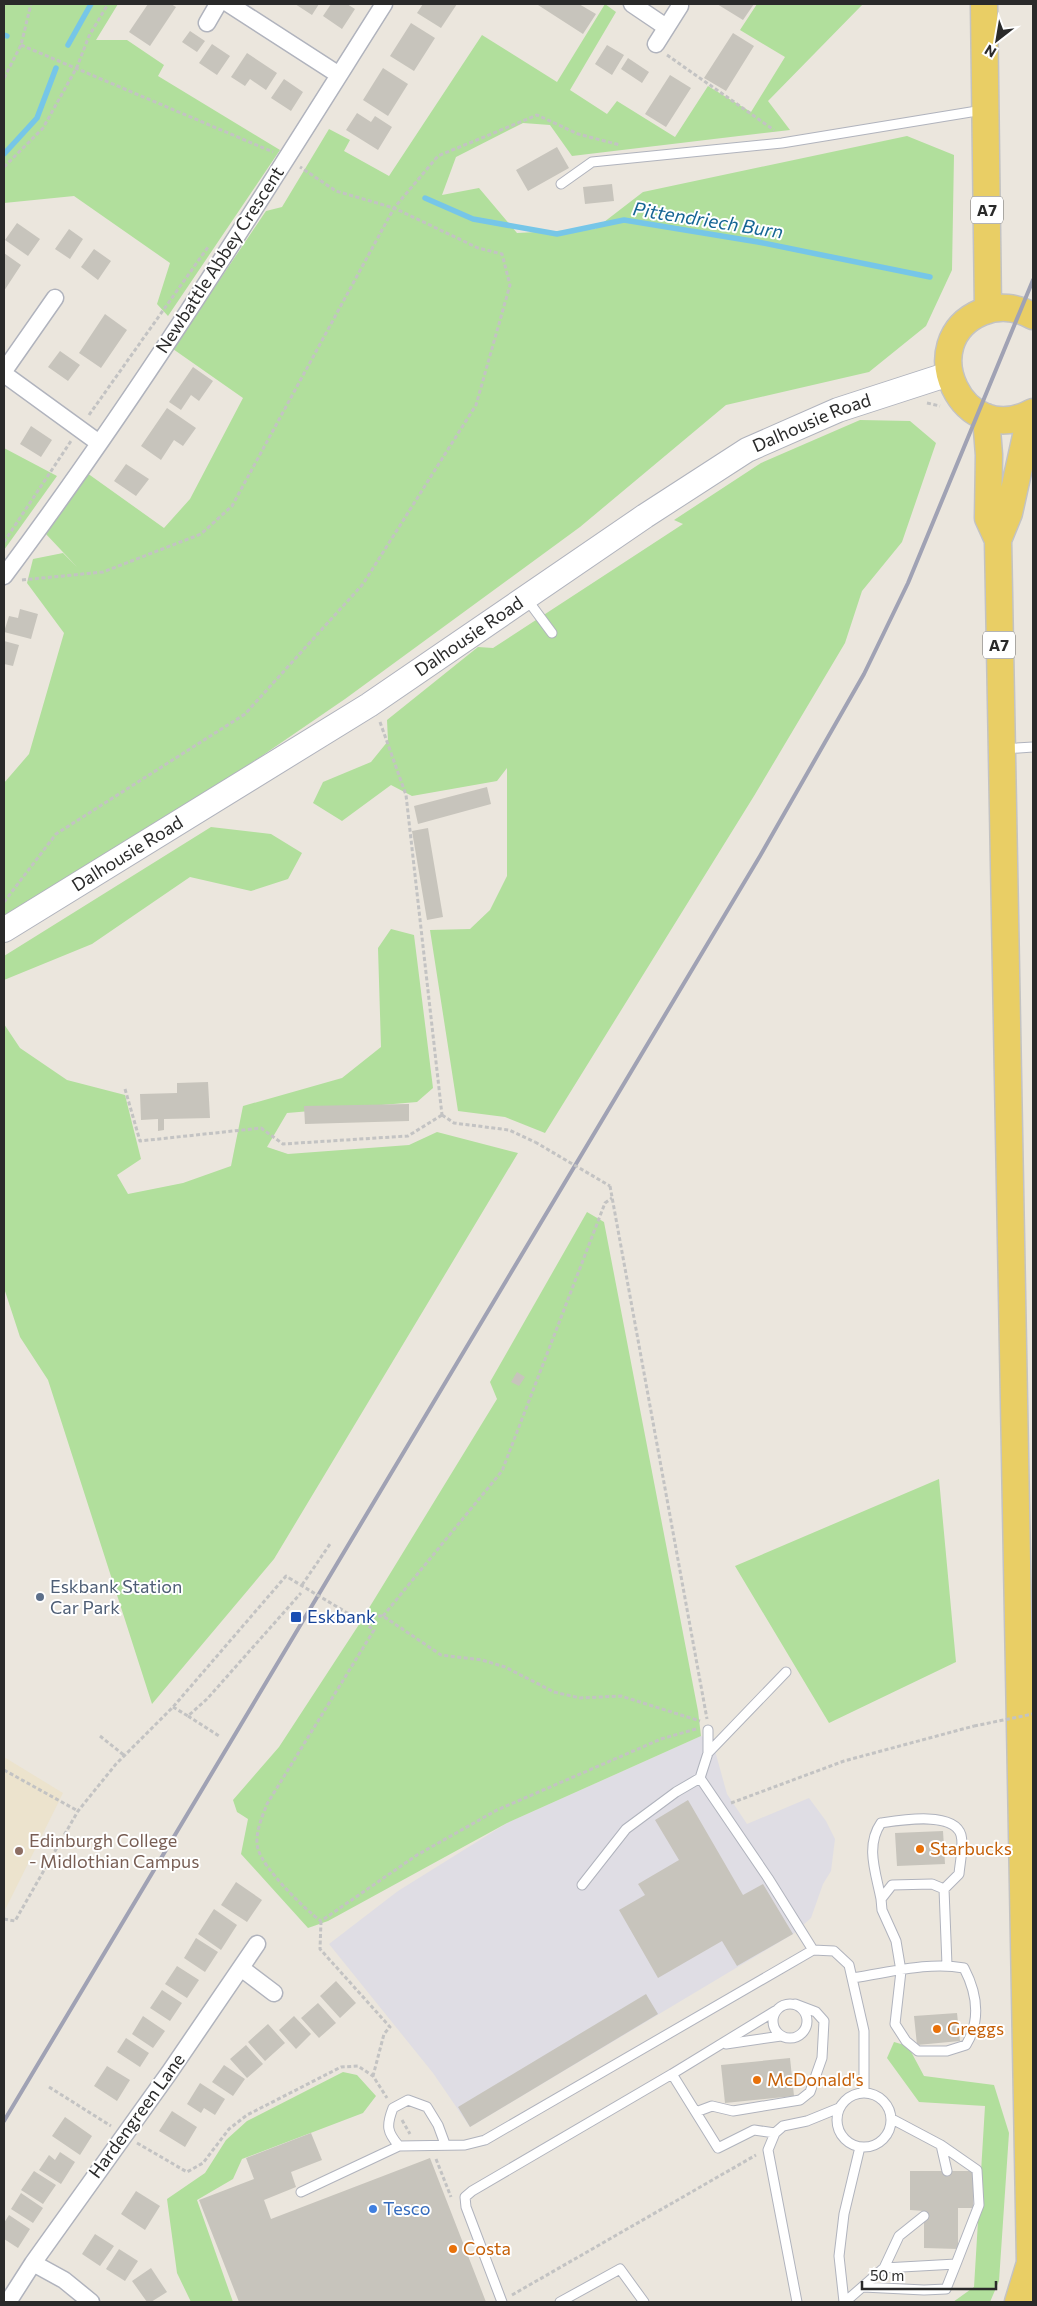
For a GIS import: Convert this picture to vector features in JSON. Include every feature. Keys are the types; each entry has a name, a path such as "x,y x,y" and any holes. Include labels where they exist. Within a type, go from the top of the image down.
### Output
{"main road":[{"name":"A7","path":"984,4 988,310"},
{"name":"A7","path":"1032,412 1013,419 1000,420 986,417 964,403 952,384 949,374 949,352 958,332 968,320 988,310 1013,308 1033,316"},
{"name":"Dalhousie Road","path":"4,930 369,705 747,450 838,410 949,374"},
{"name":"A7","path":"1018,2302 1032,2274 998,540 1009,513 1032,412"},
{"name":"A7","path":"986,417 989,455 988,518 998,540"}],"street":[{"path":"207,23 218,4"},
{"path":"229,4 339,75"},
{"name":"Newbattle Abbey Crescent","path":"9,579 99,443 280,155 339,75 384,4"},
{"path":"632,4 666,27"},
{"path":"656,44 680,6"},
{"path":"54,298 4,372 99,443"},
{"name":"Hardengreen Lane","path":"8,2302 33,2263 169,2073 257,1944"},
{"path":"241,1968 274,1992"},
{"path":"33,2263 64,2280 91,2302"}],"lane":[{"path":"561,184 592,162 782,143 926,118 985,110"},
{"path":"526,598 552,633"},
{"path":"1001,749 1033,747"},
{"path":"708,1753 786,1672"},
{"path":"582,1885 626,1829 676,1792 700,1778 708,1753 708,1727"},
{"path":"700,1778 768,1878 813,1950"},
{"path":"852,1978 900,1971 947,1965 964,1968 970,1980 976,2006 973,2033 966,2045 947,2051 918,2050 906,2041 895,2024 900,1971 896,1941 882,1910 872,1858 873,1834 882,1823 888,1822 944,1819 954,1824 961,1833 959,1874 944,1889 947,1965"},
{"path":"881,1899 892,1885 932,1884 944,1889"},
{"path":"301,2192 399,2146 465,2145 485,2140 813,1950 834,1951 849,1965 864,2031 864,2092"},
{"path":"502,2302 466,2207 465,2196 672,2074 784,2004 795,2004 816,2012 824,2021 822,2058 810,2092 800,2100 733,2111 712,2106 696,2112"},
{"path":"721,2044 781,2036 793,2038 802,2032 807,2022 804,2011 795,2004"},
{"path":"775,2011 773,2016 774,2028 781,2036"},
{"path":"672,2074 718,2148 754,2130 774,2133"},
{"path":"864,2092 872,2093 884,2100 890,2111 892,2119 888,2134 882,2140 868,2147 860,2147 845,2140 840,2133 837,2116 839,2108 849,2096 864,2092"},
{"path":"399,2146 389,2134 389,2120 394,2108 408,2100 427,2107 438,2125 445,2144"},
{"path":"797,2302 768,2150 774,2133 782,2126 807,2121 839,2108"},
{"path":"863,2287 924,2290 946,2289 979,2206 977,2170 941,2144 892,2119"},
{"path":"941,2144 947,2171"},
{"path":"844,2302 840,2248 844,2214 860,2147"},
{"path":"844,2302 884,2268 899,2236 924,2216"},
{"path":"884,2268 956,2264"},
{"path":"560,2302 620,2269 644,2302"}],"path":[{"path":"4,78 21,45 31,4"},
{"path":"4,167 42,128 77,67 89,36 108,4"},
{"path":"656,44 670,58 772,128 782,143"},
{"path":"4,902 56,834 245,714 363,584 476,404 510,286 502,254 478,248 394,208 336,191 280,155 77,67 21,45"},
{"path":"9,579 103,572 201,534 232,506 394,208 438,156 537,115 578,134 628,147"},
{"path":"278,144 280,155"},
{"path":"269,158 280,155"},
{"path":"4,542 79,428 211,243"},
{"path":"379,720 406,795 442,1116"},
{"path":"125,1089 140,1141 261,1128 283,1144 408,1136 442,1116"},
{"path":"442,1116 454,1123 510,1130 535,1142 610,1186 708,1727"},
{"path":"383,1616 502,1471 605,1203 612,1198"},
{"path":"302,1585 330,1544 332,1545"},
{"path":"4,1919 15,1921 78,1812 116,1764 173,1707 286,1576 374,1630 267,1804 258,1833 258,1849 267,1865 305,1909 321,1921"},
{"path":"188,1716 207,1699 301,1593"},
{"path":"364,1623 374,1616 383,1616 441,1655 482,1660 506,1667 554,1692 580,1698 621,1696 708,1727"},
{"path":"173,1707 219,1736"},
{"path":"719,1808 844,1761 974,1726 1033,1714"},
{"path":"321,1921 417,1854 496,1810 661,1739 708,1727"},
{"path":"100,1736 125,1756"},
{"path":"4,1770 78,1812"},
{"path":"321,1921 320,1949 390,2027 384,2034 372,2076"},
{"path":"49,2087 141,2146 187,2172 203,2163 229,2129 247,2115 340,2067 358,2066 372,2076 409,2130 417,2156 434,2154 454,2204"},
{"path":"502,2302 752,2156 768,2150"}],"shaded area":[{"path":"701,1736 712,1740 727,1794 747,1824 809,1798 826,1821 835,1839 831,1871 823,1884 811,1918 793,1934 470,2127 433,2073 329,1944 398,1891 507,1823"},
{"name":"Edinburgh College - Midlothian Campus","path":"4,1757 63,1793 5,1910 4,1910"}],"green space":[{"path":"4,4 118,4 96,40 127,40 164,65 158,76 280,150 168,316 157,304 170,263 74,196 4,203"},
{"path":"605,4 616,12 570,90 607,114 617,101 675,137 708,86 751,112 785,57 740,30 757,4 863,4 768,101 790,130 572,156 550,125 523,123 456,157 442,195 479,188 517,233 595,229 643,192 907,136 954,155 952,270 926,326 869,372 726,405 580,527 345,699 96,869 4,917 4,783 29,754 64,633 27,583 33,559 63,553 77,567 45,533 87,473 164,528 190,499 243,398 173,349 266,211 282,207 329,129 350,140 344,151 389,176 482,35 557,82"},
{"path":"860,420 910,421 936,443 902,542 862,591 845,643 754,796 545,1133 505,1117 458,1111 430,930 470,929 490,910 507,876 507,768 497,781 412,796 391,785 342,821 313,803 323,782 371,762 388,741 387,720 478,647 493,648 683,524 674,520 761,463"},
{"path":"4,448 57,476 4,550"},
{"path":"211,827 271,834 302,853 288,879 251,891 190,877 92,944 4,980 4,956"},
{"path":"391,929 414,935 433,1088 417,1102 287,1113 267,1147 288,1154 409,1145 437,1132 518,1153 274,1559 152,1704 48,1380 20,1337 4,1288 4,1024 20,1048 67,1080 125,1095 141,1159 117,1175 128,1194 183,1183 231,1166 243,1106 342,1078 381,1047 378,948"},
{"path":"587,1212 604,1222 698,1711 701,1736 507,1823 328,1921 308,1928 241,1854 248,1819 237,1812 233,1800 279,1747 358,1626 497,1399 490,1382"},
{"path":"939,1479 956,1662 829,1723 735,1566"},
{"path":"894,2042 908,2046 924,2076 994,2085 1009,2133 999,2281 990,2302 953,2302 974,2287 985,2106 919,2102 887,2058"},
{"path":"343,2072 357,2075 376,2096 363,2113 242,2159 233,2179 197,2200 233,2302 191,2302 177,2273 167,2199 205,2173 226,2140 247,2121"}],"building":[{"path":"148,4 171,4 176,7 150,46 129,32"},
{"path":"295,4 319,4 312,15"},
{"path":"331,4 347,4 355,9 342,29 323,16"},
{"path":"423,4 457,4 441,28 417,13"},
{"path":"539,4 579,4 596,14 583,34"},
{"path":"717,4 754,4 743,20"},
{"path":"411,23 435,38 414,71 390,56"},
{"path":"190,31 205,41 197,52 182,42"},
{"path":"733,33 754,46 726,91 704,78"},
{"path":"212,44 230,56 217,75 199,63"},
{"path":"607,45 624,55 612,75 595,64"},
{"path":"247,53 277,73 266,90 250,79 245,86 231,77"},
{"path":"628,58 649,72 642,83 621,69"},
{"path":"383,68 408,84 388,116 363,100"},
{"path":"670,75 691,88 666,127 645,114"},
{"path":"284,79 303,92 291,111 271,98"},
{"path":"357,113 371,122 375,116 392,127 378,150 346,130"},
{"path":"557,147 569,168 528,191 516,170"},
{"path":"612,184 614,201 585,204 583,187"},
{"path":"17,223 40,239 28,256 5,240"},
{"path":"69,229 83,239 70,259 55,249"},
{"path":"94,249 111,261 98,280 81,267"},
{"path":"4,253 21,265 4,291"},
{"path":"105,314 127,330 101,368 79,353"},
{"path":"60,351 80,365 68,381 48,367"},
{"path":"193,367 213,381 199,401 191,395 181,410 169,402"},
{"path":"167,408 196,428 183,446 174,440 161,460 141,446"},
{"path":"31,426 52,440 41,457 20,444"},
{"path":"126,464 149,479 136,496 114,481"},
{"path":"20,609 38,614 31,639 4,632 9,616 18,618"},
{"path":"4,641 19,645 13,666 4,664"},
{"path":"487,787 491,804 418,824 414,806"},
{"path":"428,828 443,917 427,920 412,831"},
{"path":"208,1082 210,1118 164,1119 164,1130 158,1131 158,1119 141,1120 140,1094 177,1093 177,1083"},
{"path":"409,1104 409,1121 305,1124 304,1106"},
{"path":"517,1372 525,1377 519,1386 511,1382"},
{"path":"688,1800 743,1895 763,1884 793,1934 737,1966 722,1941 658,1978 619,1910 645,1895 638,1884 679,1860 655,1820"},
{"name":"Starbucks","path":"943,1831 945,1864 897,1866 895,1833"},
{"path":"236,1882 262,1900 247,1922 221,1905"},
{"path":"214,1909 237,1925 221,1950 198,1934"},
{"path":"196,1938 218,1952 205,1972 184,1958"},
{"path":"177,1966 199,1980 187,1998 165,1984"},
{"path":"336,1981 356,2003 340,2018 320,1996"},
{"path":"162,1990 182,2003 170,2021 150,2008"},
{"path":"646,1994 658,2014 470,2127 458,2107"},
{"path":"318,2003 336,2023 319,2038 301,2018"},
{"name":"Greggs","path":"957,2013 960,2041 917,2045 914,2016"},
{"path":"143,2016 165,2031 153,2048 132,2034"},
{"path":"294,2016 311,2034 296,2049 279,2030"},
{"path":"268,2024 285,2043 265,2061 248,2042"},
{"path":"126,2038 149,2053 140,2067 117,2052"},
{"path":"246,2045 263,2064 247,2078 230,2059"},
{"name":"McDonald's","path":"790,2058 794,2096 725,2103 721,2065"},
{"path":"224,2065 245,2079 233,2096 212,2082"},
{"path":"107,2066 130,2080 117,2101 94,2086"},
{"path":"200,2083 225,2099 215,2115 204,2108 201,2113 187,2104"},
{"path":"172,2111 197,2127 185,2147 159,2131"},
{"path":"65,2117 92,2136 80,2155 52,2136"},
{"name":"Tesco","path":"311,2133 322,2160 291,2172 296,2187 264,2200 271,2219 430,2158 486,2302 239,2302 199,2200 254,2179 246,2158"},
{"path":"60,2152 75,2162 61,2184 39,2170 49,2155 55,2160"},
{"path":"34,2171 56,2185 43,2204 21,2190"},
{"path":"910,2171 973,2171 973,2208 958,2208 958,2249 924,2248 924,2211 910,2210"},
{"path":"136,2191 160,2206 145,2230 121,2214"},
{"path":"21,2193 43,2208 33,2223 11,2209"},
{"path":"9,2215 30,2229 18,2248 4,2239 4,2223"},
{"path":"95,2234 114,2246 100,2266 82,2254"},
{"path":"119,2249 138,2261 125,2281 106,2269"},
{"path":"151,2268 167,2292 151,2302 147,2302 132,2281"}],"waterway":[{"path":"68,45 91,4"},
{"path":"4,154 37,118 56,68"},
{"name":"Pittendriech Burn","path":"425,198 473,219 557,234 624,220 758,242 930,277"}],"railway":[{"path":"4,2121 760,856 864,674 908,583 1033,280"}],"place":[{"name":"Eskbank Station Car Park","path":"40,1597"},
{"name":"Eskbank","path":"296,1617"},
{"name":"Starbucks","path":"920,1849"},
{"name":"Edinburgh College - Midlothian Campus","path":"19,1851"},
{"name":"Greggs","path":"937,2029"},
{"name":"McDonald's","path":"757,2080"},
{"name":"Tesco","path":"373,2209"},
{"name":"Costa","path":"453,2249"}]}
